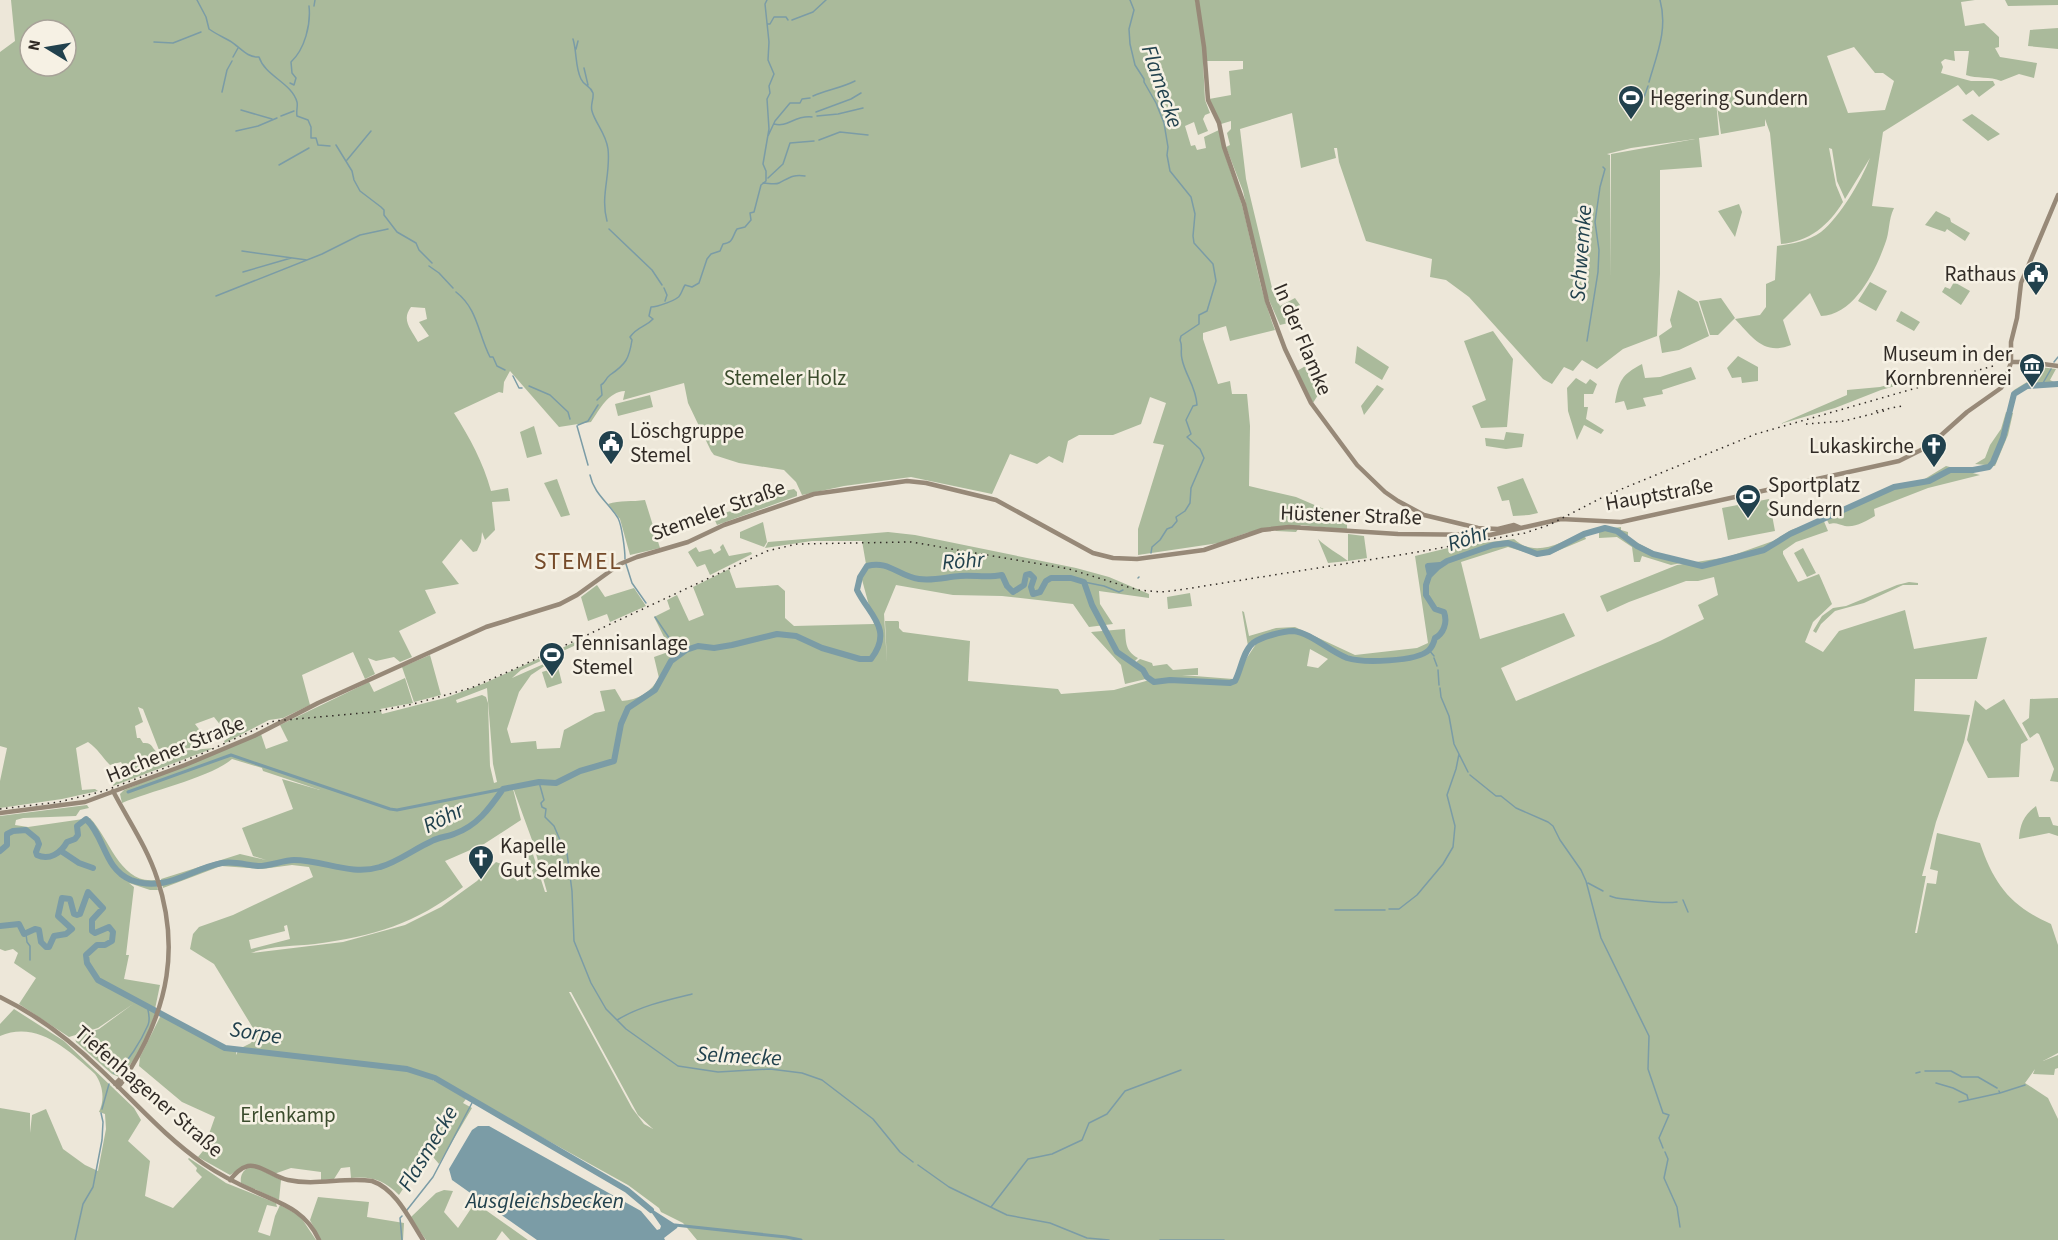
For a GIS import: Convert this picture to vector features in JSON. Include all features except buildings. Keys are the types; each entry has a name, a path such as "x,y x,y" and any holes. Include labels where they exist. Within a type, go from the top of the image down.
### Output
{"main road":[{"name":"In der Flamke","path":"1197,0 1202,27 1208,100 1219,123 1224,147 1241,194 1267,301 1285,349 1311,403 1357,465 1385,492 1408,507 1424,515 1478,528 1498,529 1514,525 1521,529"},
{"path":"2058,195 2022,283 2011,342 2011,362 2058,366"},
{"name":"Hauptstraße","path":"1561,519 1621,522 1899,461 1929,446 1967,412 2006,382 2011,362"},
{"name":"Stemeler Straße","path":"354,687 486,627 560,603 577,595 620,564 637,556 688,542 724,525 801,498 907,481 926,483 976,495"},
{"name":"Hüstener Straße","path":"976,495 996,500 1093,553 1122,559 1204,550 1262,530 1289,527 1398,534 1490,535 1561,519"},
{"name":"Hachener Straße","path":"0,813 79,803 113,791 254,736 354,687"},
{"path":"113,791 146,851 158,879 167,919 169,953 166,981 157,1016 146,1043 117,1085"},
{"name":"Tiefenhagener Straße","path":"0,997 26,1011 61,1035 183,1149 230,1180 292,1208 304,1217 319,1240"},
{"path":"129,1070 125,1079 129,1097"},
{"path":"117,1085 125,1079"},
{"path":"230,1180 235,1173 253,1166 282,1179 296,1182 361,1180 376,1182 389,1191 423,1240"},
{"path":"237,1183 243,1169"}],"green space":[{"name":"Stemeler Holz","path":"11,0 1195,0 1202,30 1198,0 1975,0 1961,2 1965,26 1984,23 1999,37 1999,47 1995,48 2000,57 2037,63 2034,78 2019,74 2001,81 1966,75 1969,51 1954,51 1955,61 1945,59 1941,62 1943,67 1941,73 1971,81 1993,81 1995,85 1979,97 1973,90 1966,95 1958,85 1883,132 1872,206 1894,208 1881,255 1862,290 1844,308 1833,314 1821,316 1810,293 1783,320 1791,345 1782,348 1773,348 1759,343 1735,319 1760,315 1766,307 1766,284 1775,280 1777,246 1811,238 1821,232 1849,198 1870,158 1845,199 1837,181 1832,149 1829,148 1836,185 1843,202 1825,225 1817,231 1801,240 1781,244 1770,133 1765,119 1765,126 1721,134 1716,100 1719,135 1699,138 1702,167 1660,170 1660,274 1657,336 1623,349 1597,369 1582,360 1573,371 1564,367 1552,384 1543,379 1469,297 1446,280 1430,277 1432,259 1366,241 1339,162 1337,148 1334,148 1336,158 1301,168 1292,113 1240,129 1246,179 1273,292 1280,306 1295,298 1300,305 1284,315 1288,323 1280,325 1265,291 1243,191 1226,147 1230,145 1227,133 1231,129 1231,121 1221,124 1209,99 1231,95 1229,71 1243,69 1243,61 1203,61 1205,100 1210,113 1203,119 1208,131 1198,135 1194,122 1185,126 1191,146 1195,145 1197,150 1206,148 1204,137 1219,130 1242,205 1260,284 1275,330 1230,341 1226,326 1203,333 1203,339 1218,384 1230,381 1232,394 1247,394 1250,426 1249,486 1296,497 1347,519 1347,530 1301,525 1296,532 1276,531 1272,527 1219,543 1138,555 1138,529 1164,445 1153,443 1166,403 1150,397 1141,424 1113,435 1079,435 1068,441 1063,463 1049,456 1037,464 1010,454 992,494 911,477 844,486 802,495 796,482 784,470 739,463 714,455 688,403 684,383 623,400 625,391 619,392 605,402 591,422 559,427 510,371 504,382 503,393 499,392 454,413 476,450 491,491 508,488 510,501 492,502 495,530 485,540 482,532 477,551 473,552 461,539 442,562 459,584 425,590 436,613 399,631 412,657 400,662 394,657 376,661 368,658 375,674 365,679 353,652 302,675 310,705 283,718 269,720 225,743 224,741 230,737 214,717 195,724 208,741 205,743 199,746 159,750 143,709 138,707 143,722 135,726 137,738 140,738 143,743 150,744 158,753 214,748 113,786 114,783 129,776 121,762 110,765 88,742 76,748 82,790 95,789 98,791 0,808 0,781 7,748 0,746 0,52 15,41","holes":["1854,47 1875,73 1883,73 1894,81 1885,110 1848,113 1827,56","1695,139 1611,154 1611,278 1610,155 1607,154 1631,148","411,307 425,308 427,319 419,322 429,336 418,342 407,320"]},
{"path":"2005,0 2058,0 2058,5 2008,6"},
{"path":"2058,28 2058,49 2028,46 2030,30"},
{"path":"1972,114 2000,134 1988,141 1962,120"},
{"path":"1739,204 1742,212 1735,237 1718,211"},
{"path":"1936,211 1970,233 1965,241 1947,229 1945,232 1925,225"},
{"path":"1870,282 1887,291 1876,311 1858,301"},
{"path":"1954,282 1970,291 1961,305 1942,292 1945,287 1950,289"},
{"path":"1678,290 1698,302 1709,336 1679,350 1662,353 1659,336 1672,327 1670,320"},
{"path":"1721,298 1735,318 1718,335 1710,335 1699,301"},
{"path":"1901,311 1920,322 1914,331 1896,321"},
{"path":"1493,331 1513,359 1507,427 1481,428 1472,406 1486,400 1464,341"},
{"path":"1357,346 1389,367 1382,380 1355,363"},
{"path":"1738,356 1758,367 1758,381 1742,383 1741,377 1732,378 1727,368"},
{"path":"1642,364 1645,378 1660,377 1691,367 1696,379 1662,390 1663,394 1643,398 1646,406 1627,410 1624,401 1615,403 1618,389 1625,375"},
{"path":"1307,365 1321,390 1313,403 1297,371"},
{"path":"2025,365 2056,369 2050,380 2058,384 2058,387 2035,386 2011,394 2027,382 2027,377 2023,376"},
{"path":"1925,375 1926,377 1881,390 1835,408 1780,424 1847,395 1847,390 1880,387"},
{"path":"1576,378 1586,384 1590,379 1597,384 1593,394 1584,394 1584,407 1588,407 1586,419 1604,430 1601,434 1584,425 1577,440 1568,411 1567,388"},
{"path":"1377,385 1384,389 1364,415 1361,406"},
{"path":"650,395 653,407 618,416 615,404"},
{"path":"2006,412 2013,413 2008,435 1995,466 1975,464 1985,458 1990,445 2001,429"},
{"path":"534,426 542,454 527,458 520,432"},
{"path":"1506,432 1524,434 1522,447 1506,449 1486,446 1485,438 1504,440"},
{"path":"1946,466 1980,475 1928,488 1874,509 1875,516 1857,525 1829,524 1827,520 1903,483 1923,480"},
{"path":"1523,478 1538,513 1513,516 1509,500 1502,501 1497,487"},
{"path":"557,479 570,515 561,517 544,483"},
{"path":"794,489 797,496 717,525 713,516 748,506 765,495"},
{"name":"Sportplatz Sundern","path":"1769,499 1775,531 1728,540 1722,508"},
{"path":"645,500 660,548 630,555 620,519 608,504"},
{"path":"1823,519 1828,531 1796,542 1783,551 1798,582 1819,574 1832,604 1813,622 1805,642 1823,652 1839,631 1905,610 1914,649 1987,637 1977,679 1915,679 1914,711 1970,715 1964,742 1936,822 1922,876 1926,876 1915,933 1917,933 1927,883 1936,884 1938,871 1930,869 1937,833 1980,843 1991,870 2005,892 2025,910 2051,924 2058,945 2058,1053 2043,1061 2058,1055 2058,1068 2055,1069 2054,1075 2033,1074 2035,1069 2025,1083 2048,1098 2058,1119 2058,1240 697,1240 683,1223 661,1212 659,1208 628,1185 435,1078 406,1068 237,1050 251,1043 256,1033 214,964 190,949 193,934 199,927 233,915 313,877 309,867 292,865 262,869 221,866 163,888 161,879 240,854 266,860 253,856 242,828 293,809 282,779 320,790 232,759 223,766 196,778 122,803 120,794 124,790 261,734 266,749 288,741 280,725 369,682 374,692 405,678 413,703 380,709 382,714 445,698 485,683 586,637 587,640 521,670 512,678 555,659 531,675 519,692 507,729 511,743 536,741 537,749 560,748 564,730 595,713 605,711 600,691 615,689 622,701 639,697 652,687 659,678 654,657 671,651 654,617 670,609 667,600 677,595 689,621 704,615 693,587 729,569 736,588 778,585 785,591 785,618 794,626 874,624 861,576 866,564 862,541 812,541 765,548 768,542 888,532 915,535 1076,568 1109,577 1149,594 1149,598 1099,591 1100,604 1113,624 1089,627 1073,604 1002,596 953,595 896,585 884,614 887,663 885,621 898,621 899,628 903,632 970,641 968,681 1058,689 1061,694 1114,690 1153,679 1136,662 1140,659 1152,663 1153,666 1167,664 1173,670 1198,668 1198,675 1182,675 1233,679 1256,644 1248,646 1242,611 1249,636 1276,628 1295,627 1355,655 1417,648 1428,643 1415,556 1452,547 1514,539 1531,548 1549,547 1583,532 1586,539 1550,554 1538,556 1508,547 1461,562 1480,639 1564,613 1575,636 1501,668 1516,701 1660,641 1704,619 1698,605 1718,595 1714,577 1686,581 1607,612 1600,596 1677,565 1728,557 1773,541 1791,530","holes":["1310,649 1328,659 1318,668 1307,666","487,688 493,764 497,782 494,783 490,766 486,697 482,695 457,703 456,700","512,785 532,840 547,892 545,892 530,845 526,853 533,873 517,881 509,867 496,862 477,881 441,907 405,925 343,942 251,953 356,937 411,919 463,887 445,861 484,844 521,820","287,925 290,939 251,949 249,940 285,931 284,926","569,992 638,1115 653,1129 644,1124 632,1108"]},
{"path":"763,522 767,542 764,547 740,538 740,532"},
{"path":"1621,527 1621,530 1628,532 1628,538 1657,553 1687,562 1671,565 1642,556 1640,562 1634,562 1632,547 1617,537 1599,538 1599,530"},
{"path":"1348,534 1364,536 1367,558 1348,561"},
{"path":"1318,539 1325,545 1348,561 1328,563"},
{"path":"723,544 729,556 751,552 752,554 710,575 705,564 697,567 688,552 696,547 699,552 711,549 714,554 721,550 720,547"},
{"path":"1803,548 1816,573 1807,577 1794,553"},
{"path":"1909,582 1918,583 1918,585 1903,585 1864,603 1835,611 1821,624 1816,633 1813,631 1822,616 1833,608 1846,606"},
{"path":"597,585 605,597 634,588 646,606 610,622 607,614 588,621 581,597"},
{"path":"1190,593 1192,606 1168,609 1167,597"},
{"path":"1125,629 1128,649 1138,658 1134,662 1150,678 1125,684 1121,665 1091,632"},
{"path":"430,655 441,695 414,702 402,667"},
{"name":"Tennisanlage Stemel","path":"558,667 562,683 547,688 542,672"},
{"path":"2058,698 2058,782 2050,781 2054,769 2039,734 2030,738 2022,723 2029,718 2030,699"},
{"path":"2004,699 2028,740 2021,744 2019,777 1988,778 1967,740 1975,700 1986,710"},
{"path":"87,805 89,808 80,810 76,816 23,818 16,820 15,825 28,827 90,818 124,868 143,879 155,880 158,890 150,890 129,883 134,887 126,955 129,955 124,979 160,985 155,1009 121,993 156,1011 137,1055 119,1077 112,1074 76,1042 75,1038 99,1029 133,1004 98,1028 69,1037 19,1004 36,978 14,963 18,953 13,949 5,951 0,949 0,816"},
{"path":"2036,806 2039,817 2050,817 2053,825 2058,826 2058,836 2049,833 2019,839 2023,820"},
{"path":"14,1009 64,1041 134,1108 141,1120 128,1141 150,1161 145,1196 173,1208 202,1177 189,1158 226,1183 276,1203 277,1207 267,1205 258,1232 270,1236 280,1205 300,1216 316,1240 0,1240 0,1108 30,1113 30,1133 32,1115 46,1109 63,1149 85,1165 98,1171 106,1129 105,1114 99,1112 102,1098 100,1083 95,1074 85,1065 52,1040 40,1035 14,1032 0,1036 0,1024"},
{"name":"Erlenkamp","path":"161,1015 236,1051 236,1055 238,1051 414,1072 438,1082 466,1099 463,1103 472,1108 439,1164 428,1151 399,1195 377,1180 351,1178 350,1167 341,1168 334,1179 321,1180 321,1172 291,1168 274,1174 246,1165 230,1175 198,1157 203,1151 215,1117 182,1102 139,1066 140,1057"},
{"path":"248,1168 257,1168 281,1180 279,1200 241,1183 242,1174"},
{"path":"444,1190 453,1191 444,1212 458,1228 474,1204 469,1201 470,1199 528,1240 510,1240 502,1231 496,1240 426,1240 411,1217 436,1193"},
{"path":"318,1197 369,1202 367,1217 404,1223 403,1240 320,1240 310,1220"}],"water":[{"name":"Ausgleichsbecken","path":"478,1126 489,1126 641,1211 657,1230 661,1226 647,1206 678,1226 677,1228 664,1238 665,1240 537,1240 452,1180 449,1169 472,1130"}],"waterway":[{"path":"197,0 206,17 209,29 247,54 259,57 262,64 294,95 297,116 308,120 311,127 311,138 316,138 318,145 330,146"},
{"path":"314,6 315,0"},
{"path":"597,400 602,395 601,385 626,360 630,352 632,340 630,337 653,319 649,316 651,307 675,299 685,285 692,287 699,283 711,254 720,251 723,244 731,241 737,229 745,227 751,220 750,213 754,212 761,185 766,181 763,164 769,129 767,99 774,74 768,60 769,42 765,4 767,0"},
{"path":"792,20 813,12 826,0"},
{"name":"Flamecke","path":"1130,0 1134,10 1129,29 1130,44 1135,65 1164,123 1170,171 1191,197 1195,214 1194,243 1213,264 1216,281 1207,311 1199,315 1199,324 1181,336 1180,340 1183,365 1195,392 1197,405 1193,406 1186,420 1191,434 1187,437 1200,449 1204,458 1191,488 1190,503 1185,511 1176,517 1177,521 1172,527 1167,529 1152,547 1151,553"},
{"name":"Schwemke","path":"1649,82 1662,31 1660,0"},
{"path":"290,83 294,85 296,78 292,73 291,62 296,57 306,36 309,6"},
{"path":"768,24 774,17 786,17 788,20"},
{"path":"154,42 173,43 201,32"},
{"path":"573,39 579,74 593,93 592,111 608,149 605,194 607,221"},
{"path":"576,49 578,41"},
{"path":"233,57 238,48"},
{"path":"222,92 227,70 232,61"},
{"path":"584,68 588,85"},
{"path":"813,96 855,81"},
{"name":"Schwemke","path":"1644,97 1648,86"},
{"path":"816,112 861,93"},
{"path":"768,136 775,121 790,103 800,103 802,99 810,98"},
{"path":"817,116 863,108"},
{"path":"241,110 272,119"},
{"path":"281,116 294,111"},
{"path":"774,124 779,125 800,118 812,117"},
{"path":"236,131 258,126 277,118"},
{"path":"347,160 371,131"},
{"path":"819,140 840,132 868,135"},
{"path":"768,178 783,164 790,143 814,141"},
{"path":"336,145 352,171 360,191 381,207 397,232 416,243 419,250 432,263"},
{"path":"279,165 309,148"},
{"name":"Schwemke","path":"1587,341 1598,272 1599,250 1595,222 1605,169 1603,167"},
{"path":"763,183 777,184 794,176 805,176"},
{"path":"216,296 322,254 360,235 388,229"},
{"path":"609,229 652,270 662,285"},
{"path":"242,251 307,260"},
{"path":"243,272 291,258"},
{"path":"429,266 453,288"},
{"path":"664,288 667,295 665,301"},
{"path":"456,292 469,306 490,357 493,357 497,366 505,370"},
{"path":"2054,362 2058,357"},
{"path":"2043,383 2051,369"},
{"path":"513,376 519,388 522,388"},
{"name":"Röhr","path":"0,851 7,845 7,834 26,830 37,839 39,844 37,855 50,856 58,853 67,842 75,839 78,835 77,826 86,819 115,868 131,880 144,883 167,882 222,863 258,866 294,860 358,870 380,867 435,840 462,831 476,822 503,789 539,782 556,783 580,771 614,761 621,724 628,708 655,690 671,661 686,650 698,646 714,648 732,645 777,634 796,636 822,648 860,659 871,659 880,639 880,631 857,590 860,577 867,566 881,565 912,577 924,579 1002,575 1013,592 1024,585 1026,575 1030,574 1034,578 1031,587 1033,594 1040,592 1046,581 1051,578 1071,578 1084,582 1092,605 1117,652 1143,670 1154,682 1170,680 1230,683 1235,681 1244,656 1253,643 1289,631 1300,632 1340,655 1354,660 1376,661 1413,657 1429,650 1435,638 1444,628 1444,612 1435,609 1426,595 1426,585 1429,576 1447,561 1493,545 1508,543 1537,554 1549,552 1584,534 1605,528 1617,531 1637,546 1653,554 1702,566 1764,550 1790,534 1894,487 1929,481 1950,470 1989,467 2003,438 2014,394 2027,386 2058,384"},
{"path":"529,386 550,395 568,412 570,419"},
{"path":"578,425 588,421 598,405"},
{"path":"577,426 588,465"},
{"path":"590,475 598,493 618,518 625,559"},
{"path":"626,564 632,583 646,603"},
{"path":"1430,575 1428,566 1440,565"},
{"name":"Flamecke","path":"1084,582 1119,592 1123,590"},
{"path":"655,617 680,654"},
{"name":"Röhr","path":"1429,650 1434,656"},
{"path":"1434,658 1437,666"},
{"path":"1438,670 1439,685"},
{"path":"1440,688 1441,697 1449,716 1454,744 1468,772"},
{"path":"1389,909 1399,909 1417,895 1443,864 1453,847 1455,826 1447,795 1459,754"},
{"path":"128,792 231,755 397,810 503,789"},
{"path":"1470,775 1496,796 1501,796 1516,808 1553,826 1581,870 1601,938 1649,1036 1648,1069 1663,1113 1669,1115 1659,1138 1663,1148"},
{"name":"Selmecke","path":"539,782 544,800 541,803 542,807 546,809 545,817 554,826 560,840"},
{"path":"61,851 79,863 93,868"},
{"name":"Selmecke","path":"567,853 572,891 574,941 591,983 606,1009 626,1029 678,1066 718,1072 770,1069 802,1073 822,1080 873,1119 900,1152 913,1162"},
{"path":"1588,883 1603,891"},
{"name":"Sorpe","path":"0,926 19,924 24,934 35,929 39,930 41,942 49,947 54,936 66,934 72,929 58,916 62,898 70,899 74,914 77,915 80,914 88,892 103,908 92,920 92,931 95,933 109,927 113,932 112,941 105,945 97,945 86,955 87,963 98,980 225,1048 407,1069 435,1078 627,1190 651,1210"},
{"path":"1610,896 1666,903 1677,902"},
{"path":"1683,900 1688,912"},
{"path":"1335,910 1385,910"},
{"path":"26,934 30,946 30,960"},
{"path":"617,1020 644,1007 692,994"},
{"path":"114,1073 129,1058 148,1025 147,1005"},
{"path":"991,1207 1028,1159 1052,1154 1082,1140 1089,1123 1107,1114 1125,1091 1181,1070"},
{"path":"1925,1071 1951,1071 1962,1077 1978,1077 1997,1088"},
{"path":"1916,1073 1920,1072"},
{"path":"1936,1083 1953,1088 1967,1095 1968,1099"},
{"path":"102,1109 109,1084"},
{"path":"1999,1091 2000,1093 2025,1085"},
{"path":"1959,1102 2000,1093"},
{"name":"Flasmecke","path":"407,1210 433,1177 473,1101"},
{"path":"75,1240 83,1204 93,1187 102,1140 101,1113"},
{"path":"1665,1152 1668,1159 1664,1178 1677,1207 1680,1227"},
{"name":"Selmecke","path":"918,1165 949,1187 1007,1215 1050,1223 1087,1238 1109,1240"},
{"name":"Flasmecke","path":"402,1216 400,1218 402,1240"},
{"path":"675,1225 801,1240"},
{"name":"Selmecke","path":"1160,1240 1224,1240"}],"railway":[{"path":"0,809 59,802 104,791 199,755 274,721 374,712 471,688 767,551 797,544 911,542 1069,569 1138,590 1161,592 1179,590 1525,533 1549,525 1607,495 1756,434 1993,366"},
{"path":"1876,411 1902,406"},
{"path":"1806,424 1844,421 1884,411"}],"place":[{"name":"Hegering Sundern","path":"1631,121"},
{"name":"Rathaus","path":"2036,297"},
{"name":"Museum in der Kornbrennerei","path":"2032,389"},
{"name":"Löschgruppe Stemel","path":"611,466"},
{"name":"Lukaskirche","path":"1934,469"},
{"name":"Sportplatz Sundern","path":"1748,520"},
{"name":"Tennisanlage Stemel","path":"552,678"},
{"name":"Kapelle Gut Selmke","path":"481,881"}],"district":[{"name":"STEMEL","path":"578,561"}]}
